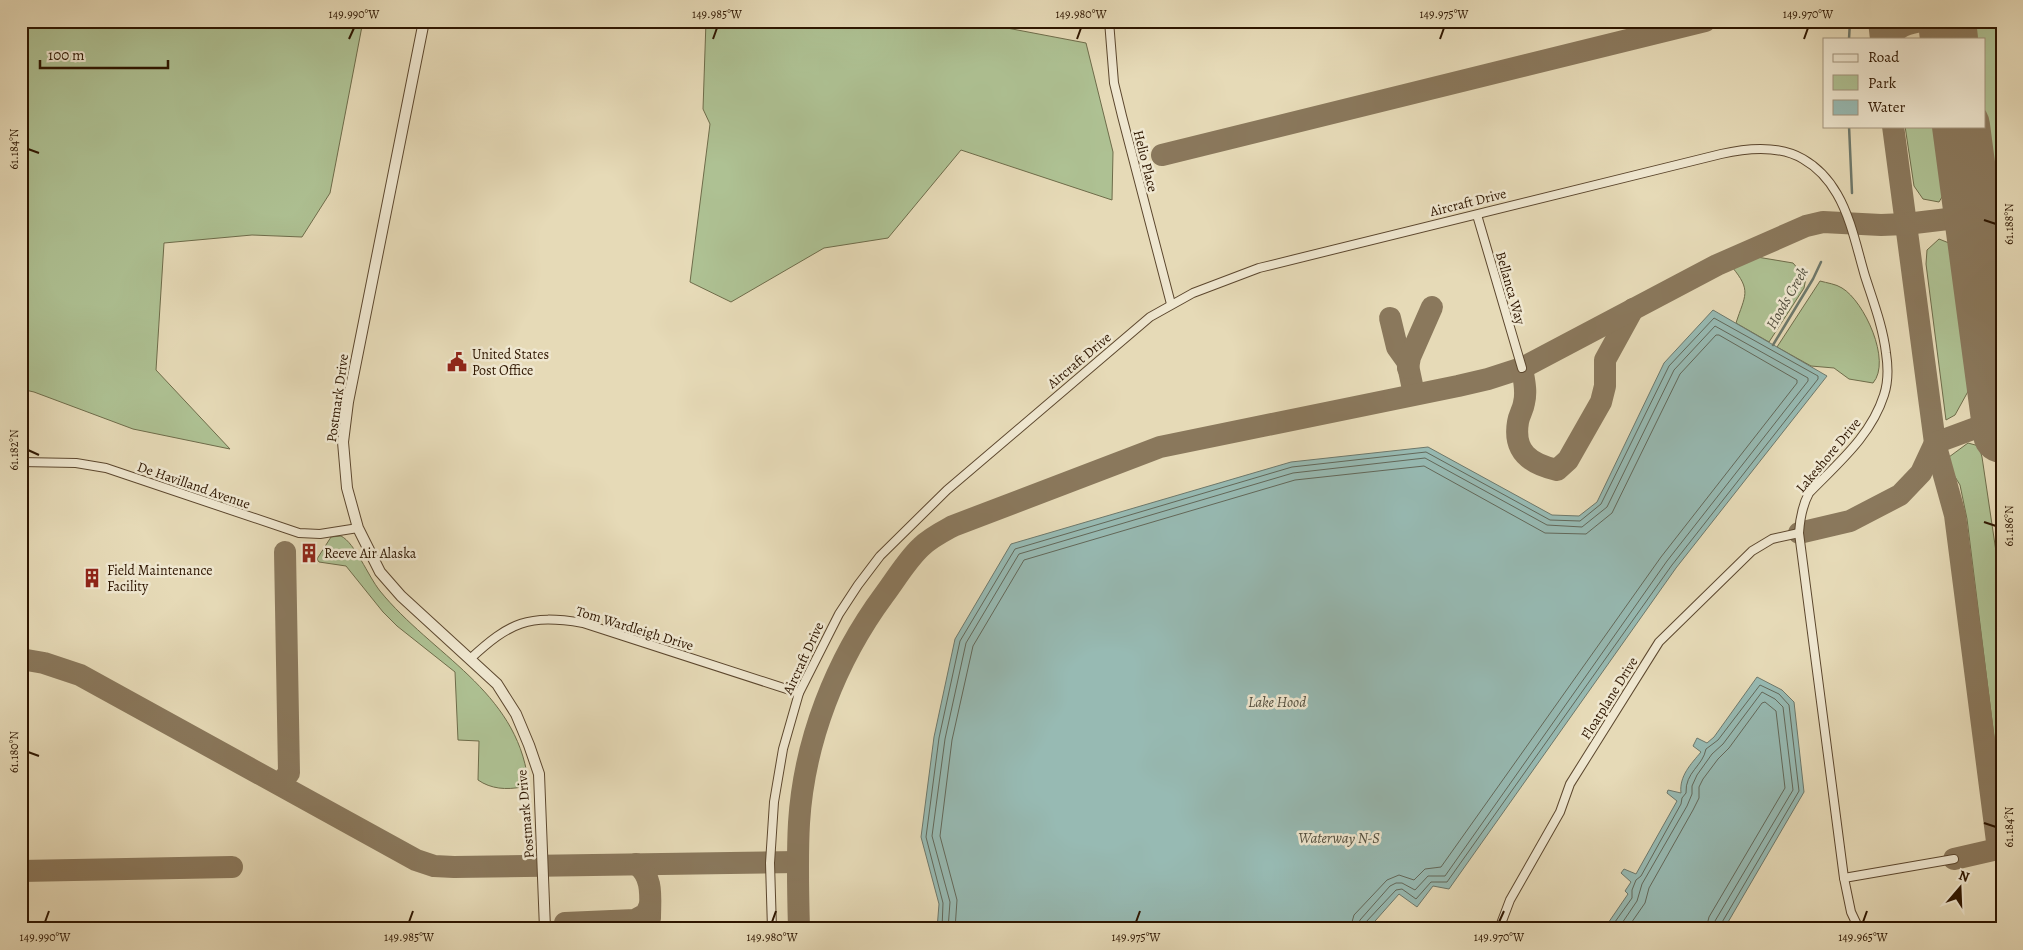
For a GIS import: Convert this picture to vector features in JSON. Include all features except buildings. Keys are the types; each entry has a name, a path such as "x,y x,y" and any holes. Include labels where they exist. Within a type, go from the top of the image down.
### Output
{"street":[{"name":"Postmark Drive","path":"424,21 346,416 343,442 345,473 350,504 358,528 380,572 401,596 497,684 516,714 529,745 538,774 545,929"},
{"path":"1049,21 1107,21"},
{"name":"Helio Place","path":"1107,21 1114,83 1171,304"},
{"name":"Lakeshore Drive","path":"1721,154 1756,149 1787,153 1802,159 1828,180 1838,195 1849,223 1886,353 1887,374 1884,393 1875,417 1863,436 1809,494 1804,502 1800,516 1799,533 1844,878 1851,912 1859,929"},
{"name":"Aircraft Drive","path":"772,929 770,863 774,802 783,749 799,693 839,614 880,556 947,490 1150,317 1171,304 1224,280 1259,268 1721,154"},
{"name":"Bellanca Way","path":"1477,214 1522,368"},
{"name":"De Havilland Avenue","path":"21,462 76,463 106,468 299,533 320,534 358,528"},
{"name":"Floatplane Drive","path":"1499,929 1510,900 1560,812 1570,784 1659,642 1752,551 1772,539 1799,533"},
{"name":"Tom Wardleigh Drive","path":"470,658 494,636 509,628 533,621 561,619 583,623 799,693"},
{"path":"1844,878 1954,859"}],"green space":[{"path":"21,21 363,21 330,193 302,237 252,235 164,243 156,370 230,449 133,429 34,392 21,389"},
{"path":"706,21 970,21 1086,43 1113,152 1112,200 961,150 888,238 824,248 731,302 690,282 710,124 703,109"},
{"path":"1971,21 2002,21 2002,243 1985,128 1986,38 1973,38"},
{"path":"1905,128 1937,128 1945,192 1939,202 1923,199 1914,186"},
{"path":"1939,239 1949,243 1953,248 1971,386 1955,415 1946,420 1926,264 1927,250"},
{"path":"1757,257 1793,263 1806,278 1804,288 1769,342 1736,323 1745,294 1742,282 1732,267"},
{"path":"1820,281 1842,288 1859,305 1866,318 1873,332 1879,361 1878,373 1873,383 1849,379 1834,368 1811,366 1777,347"},
{"path":"1968,443 1979,446 1982,457 2002,592 2002,802 1967,519 1960,485 1949,467 1949,457"},
{"path":"341,536 351,545 375,585 401,614 469,676 490,698 507,722 520,749 528,780 522,787 499,788 478,780 479,741 458,740 455,672 397,626 383,612 346,566 319,562 317,559 331,537"}],"water":[{"name":"Lake Hood","path":"1713,310 1827,376 1676,568 1449,889 1433,886 1417,907 1399,894 1368,929 937,929 939,904 921,837 934,737 955,639 1011,544 1291,462 1428,447 1552,515 1579,516 1597,502 1664,363"},
{"path":"1757,677 1782,690 1794,702 1804,792 1724,929 1604,929 1628,894 1625,891 1631,882 1621,873 1624,869 1636,874 1677,801 1667,793 1668,790 1681,793 1684,776 1701,752 1693,746 1697,738 1707,743 1714,737"}],"waterway":[{"name":"Hoods Creek","path":"1849,38 1850,21"},
{"name":"Hoods Creek","path":"1849,128 1852,193"},
{"name":"Hoods Creek","path":"1773,345 1813,279 1821,262"}],"taxiway":[{"path":"1162,155 1705,21"},
{"path":"1879,21 1881,38"},
{"path":"1889,38 1903,26 1922,21"},
{"path":"1893,128 1935,443 1955,515 1998,849"},
{"path":"799,929 798,849 802,792 815,732 825,703 837,674 867,620 911,558 936,535 953,526 1160,447 1458,386 1522,368 1717,265 1806,226 1823,222 1881,225 1906,224 1973,216"},
{"path":"1408,368 1410,357 1432,307"},
{"path":"1522,368 1525,394 1518,422 1518,441 1521,449 1531,460 1557,470 1568,460 1601,402 1605,386 1605,360 1633,309"},
{"path":"1390,318 1397,347 1407,361 1414,394"},
{"path":"1799,533 1850,521 1900,495 1921,473 1935,443 2000,419"},
{"path":"276,782 282,781 289,773 285,552"},
{"path":"21,659 44,663 80,675 416,860 434,866 798,862"},
{"path":"1954,859 2002,848"},
{"path":"636,864 646,875 650,888 650,918"},
{"path":"21,871 232,867"},
{"path":"565,923 635,920 646,914 650,905"}],"runway":[{"path":"1947,21 1949,38"},
{"path":"1961,128 2002,434"}],"place":[{"name":"United States Post Office","path":"457,362"},
{"name":"Reeve Air Alaska","path":"309,553"},
{"name":"Field Maintenance Facility","path":"92,578"}],"water label":[{"name":"Waterway N-S","path":"1339,838"}]}
